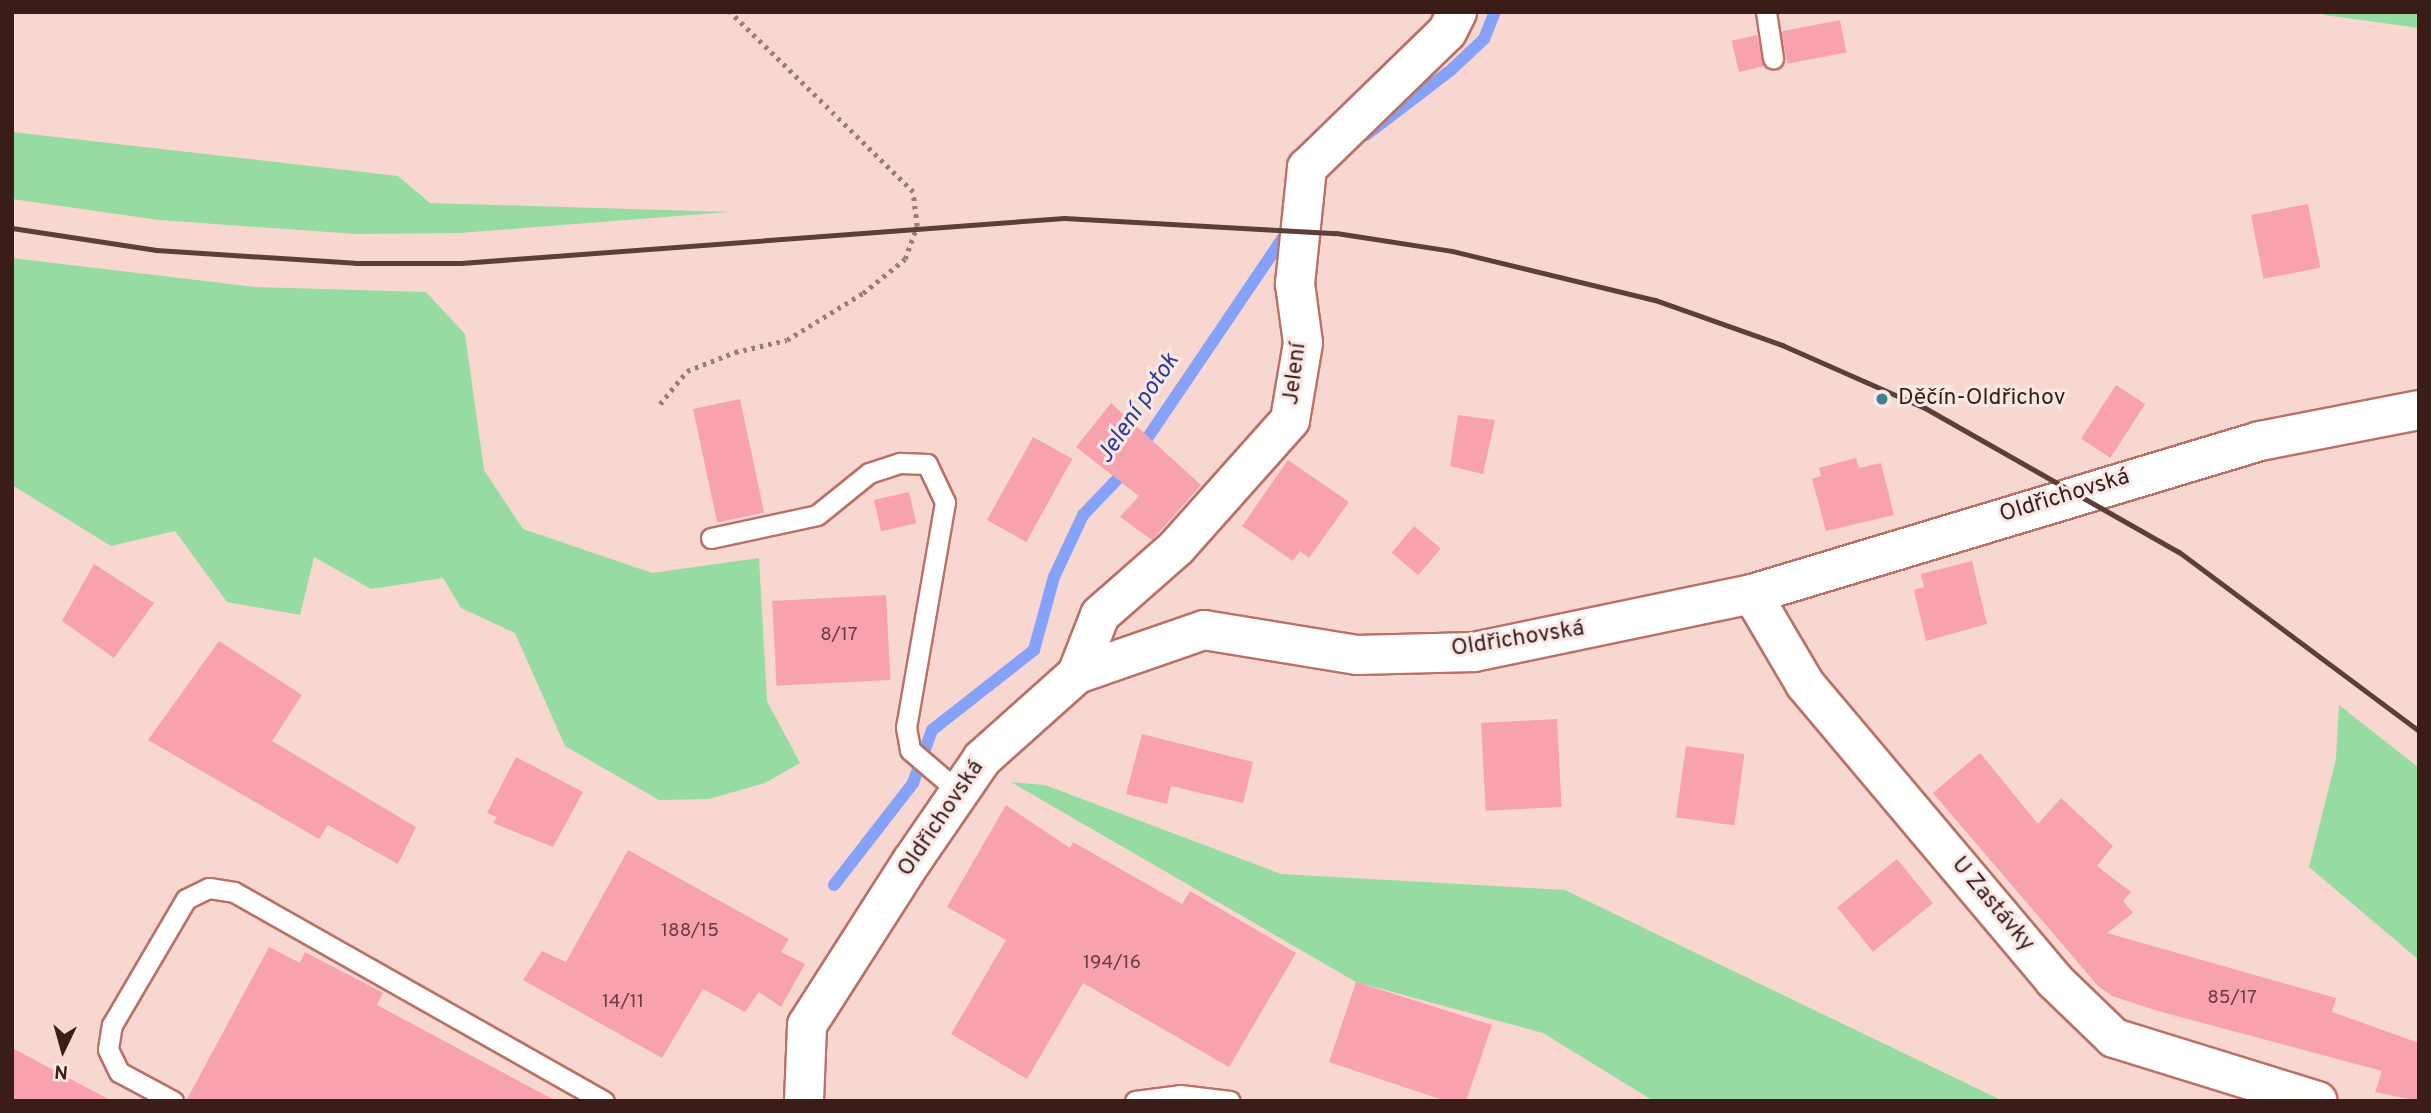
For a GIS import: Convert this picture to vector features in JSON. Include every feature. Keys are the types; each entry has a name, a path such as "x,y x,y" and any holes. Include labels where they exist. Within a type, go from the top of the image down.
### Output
{"street":[{"name":"Jelení","path":"1077,674 1100,615 1177,547 1290,420 1303,343 1295,284 1307,168 1447,32 1457,12"},
{"name":"Oldřichovská","path":"804,1101 807,1026 946,780 982,759 1077,674 1204,630 1357,655 1474,652 1752,594 2247,444 2419,410"},
{"name":"U Zastávky","path":"1752,594 1805,684 2054,980 2114,1038 2317,1101"}],"lane":[{"path":"1766,12 1773,58"},
{"path":"711,538 817,515 869,473 900,463 927,464 945,502 906,727 910,750 946,780"},
{"path":"173,1101 119,1072 108,1049 112,1025 186,900 209,888 234,892 604,1101"},
{"path":"1135,1101 1181,1095 1230,1101"}],"path":[{"path":"660,404 687,371 735,352 788,340 863,293 905,259 918,226 913,192 730,12"}],"green space":[{"path":"2324,12 2419,12 2419,28 2324,15"},
{"path":"12,132 398,176 430,203 729,212 460,233 356,234 159,220 12,199"},
{"path":"12,258 255,287 426,292 465,334 484,470 523,529 652,573 759,558 767,701 800,763 765,783 709,799 659,800 565,746 515,633 461,608 443,578 371,589 314,557 300,615 227,602 175,531 111,546 12,485"},
{"path":"2339,705 2419,768 2419,960 2309,867 2336,759"},
{"path":"1011,782 1045,785 1281,874 1565,890 2003,1101 1652,1100 1543,1033 1356,982"}],"building":[{"path":"1840,20 1846,52 1787,64 1781,31"},
{"path":"1757,35 1764,66 1739,72 1732,41"},
{"path":"2308,204 2320,268 2263,279 2251,215"},
{"path":"2116,385 2145,404 2110,458 2081,439"},
{"path":"740,399 764,512 717,522 693,409"},
{"path":"1111,403 1201,485 1152,540 1120,517 1139,496 1076,447"},
{"path":"1458,415 1495,420 1483,474 1450,466"},
{"path":"1033,437 1072,459 1026,542 987,520"},
{"path":"1856,458 1859,468 1881,463 1894,515 1826,531 1812,479 1821,476 1819,468"},
{"path":"1288,460 1349,502 1309,558 1300,551 1293,561 1242,526"},
{"path":"909,492 916,523 881,531 874,500"},
{"path":"1414,526 1441,548 1418,575 1392,553"},
{"path":"1972,561 1987,624 1926,641 1914,590 1924,587 1921,574"},
{"path":"94,564 154,603 114,658 62,621"},
{"path":"886,595 890,680 777,686 772,601"},
{"path":"219,641 302,695 272,741 416,827 398,864 328,825 319,839 148,740"},
{"path":"1557,719 1562,807 1486,811 1481,723"},
{"path":"1142,734 1253,762 1243,803 1171,786 1167,804 1126,794"},
{"path":"1686,746 1744,754 1734,826 1676,817"},
{"path":"1980,753 2038,824 2061,798 2113,846 2097,866 2131,892 2123,901 2133,913 2107,933 2336,998 2332,1012 2419,1043 2419,1101 2375,1092 2382,1071 2158,1011 2112,996 2098,986 1933,793"},
{"path":"516,757 583,792 553,847 493,823 497,817 487,813"},
{"path":"1006,805 1070,848 1073,842 1182,904 1190,891 1296,953 1229,1067 1083,983 1027,1079 951,1034 1006,940 947,907"},
{"path":"628,850 789,939 781,952 805,964 781,1007 759,992 745,1012 703,989 662,1058 523,980 542,951 566,962"},
{"path":"1897,859 1933,903 1873,952 1837,907"},
{"path":"269,947 300,963 305,952 383,993 377,1005 556,1101 186,1101"},
{"path":"1356,982 1492,1025 1466,1101 1446,1101 1329,1062"},
{"path":"12,1048 112,1101 12,1101"}],"waterway":[{"name":"Jelení potok","path":"1366,135 1451,70 1484,39 1495,12"},
{"name":"Jelení potok","path":"1140,449 1289,229"},
{"name":"Jelení potok","path":"834,885 913,783 932,730 1034,650 1054,577 1083,515 1129,467"}],"railway":[{"path":"12,228 156,250 355,263 461,263 1064,218 1336,233 1452,251 1655,300 1782,345 1925,408 2179,552 2419,731"}],"place":[{"name":"Děčín-Oldřichov","path":"1882,399"}]}
